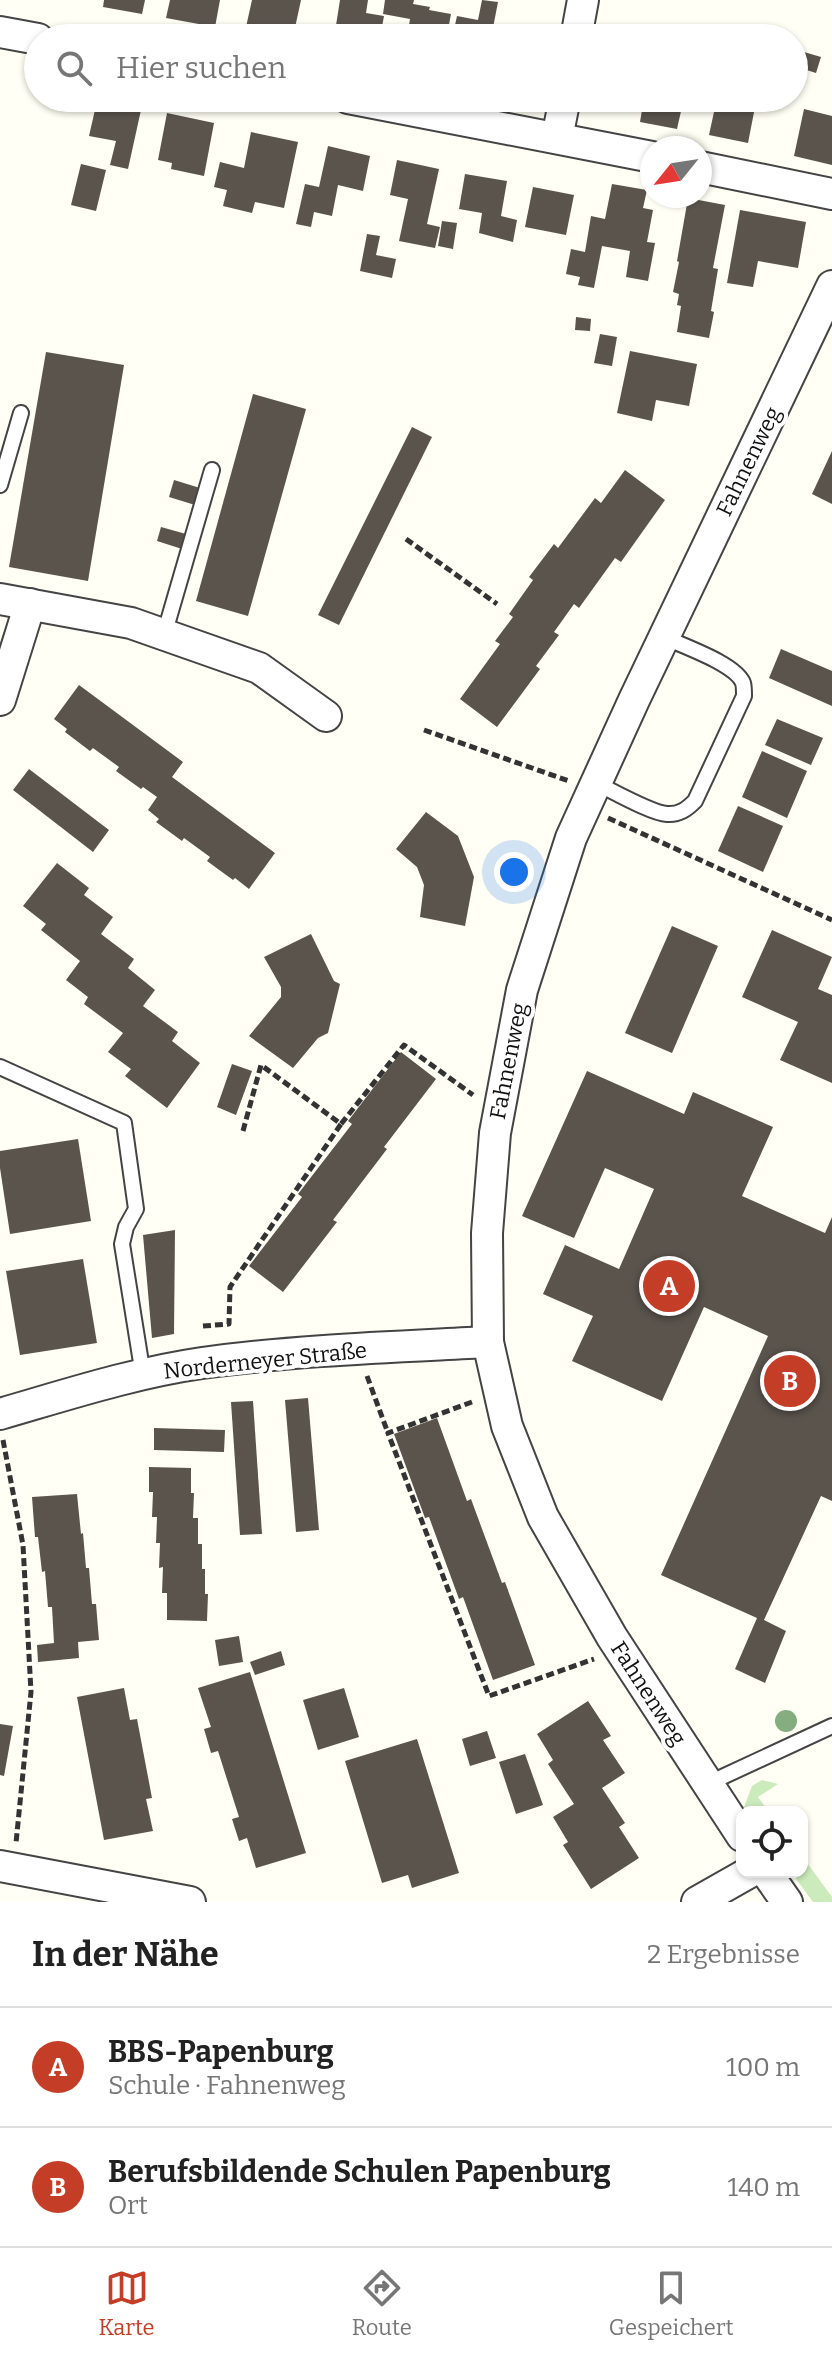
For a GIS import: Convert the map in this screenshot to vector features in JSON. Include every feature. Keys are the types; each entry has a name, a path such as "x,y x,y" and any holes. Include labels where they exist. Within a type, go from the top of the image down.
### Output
{"street":[{"path":"579,24 583,0"},
{"path":"0,32 24,36"},
{"path":"421,112 640,155"},
{"path":"557,138 562,112"},
{"path":"712,169 832,194"},
{"name":"Fahnenweg","path":"736,1827 618,1646 543,1517 507,1426 488,1342 487,1233 495,1133 522,990 571,838 832,286"},
{"path":"0,599 131,623 259,668 326,716"},
{"path":"0,700 30,604"},
{"name":"Norderneyer Straße","path":"1,1426 117,1380 199,1364 304,1352 488,1342"},
{"path":"7,1867 190,1902"},
{"path":"697,1902 739,1878"},
{"path":"770,1878 787,1902"}],"lane":[{"path":"0,485 21,413"},
{"path":"164,635 212,470"},
{"path":"591,794 664,814 687,810 695,801 744,696 744,685 738,675 664,637"},
{"path":"0,1067 124,1123 136,1209 126,1227 122,1244 143,1375"},
{"path":"707,1784 832,1726"}],"path":[{"path":"406,539 497,604"},
{"path":"424,730 591,794 832,920"},
{"path":"203,1326 229,1324 230,1287 341,1124 404,1045 474,1096 499,1108"},
{"path":"243,1131 261,1065 341,1124"},
{"path":"356,1349 489,1696 606,1654 618,1646"},
{"path":"388,1433 499,1391"},
{"path":"1,1426 23,1545 31,1692 7,1867"}],"green space":[{"path":"762,1780 778,1784 758,1797 765,1806 744,1806 752,1786"},
{"path":"808,1864 832,1897 832,1902 813,1902 795,1878 808,1878"}],"building":[{"path":"104,0 145,0 142,14 103,7"},
{"path":"170,0 220,0 216,24 166,18"},
{"path":"252,0 301,0 296,24 247,24"},
{"path":"340,0 368,0 366,13 384,16 383,24 336,24"},
{"path":"385,0 414,0 413,4 451,14 449,24 409,24 410,19 383,14"},
{"path":"482,0 498,2 494,24 455,24 457,16 478,20"},
{"path":"808,53 821,57 816,73 808,70"},
{"path":"808,110 832,116 832,165 794,156 803,112"},
{"path":"94,112 141,112 128,169 110,165 116,141 89,136"},
{"path":"642,112 681,112 677,129 640,122"},
{"path":"714,112 754,112 748,143 709,135"},
{"path":"167,113 214,123 204,176 171,169 172,163 158,160"},
{"path":"251,132 298,142 284,208 255,202 252,213 223,206 227,190 214,187 220,162 244,168"},
{"path":"328,146 370,156 363,191 338,185 332,216 314,212 311,227 296,224 305,184 319,187"},
{"path":"397,160 439,169 427,224 440,227 435,248 399,241 408,199 390,195"},
{"path":"81,164 106,170 96,211 71,205"},
{"path":"465,174 507,181 501,216 517,220 513,242 479,233 482,213 459,209"},
{"path":"612,184 640,189 640,208 653,210 647,242 655,243 648,281 626,277 630,251 602,246 594,288 578,285 580,277 566,274 571,249 585,252 591,216 605,219"},
{"path":"533,187 574,195 566,235 525,227"},
{"path":"712,203 725,205 713,268 718,269 709,338 677,332 681,306 677,305 679,294 673,292 686,208 712,208"},
{"path":"740,210 806,222 798,268 758,261 753,287 727,283"},
{"path":"442,221 457,223 453,249 438,246"},
{"path":"367,234 380,236 376,255 396,259 392,278 360,271"},
{"path":"576,317 591,319 590,331 575,330"},
{"path":"600,334 617,337 612,366 594,363"},
{"path":"630,351 697,364 689,406 656,400 652,421 617,413"},
{"path":"46,352 124,365 88,581 9,567"},
{"path":"253,394 306,409 248,616 196,601"},
{"path":"412,427 432,437 339,625 318,615"},
{"path":"832,451 832,504 812,494"},
{"path":"625,470 665,500 621,562 615,558 579,608 574,604 554,632 559,635 536,666 540,669 497,727 460,699 500,644 495,641 513,617 509,614 533,580 529,577 554,544 558,548 595,498 601,503"},
{"path":"174,480 200,488 195,505 169,497"},
{"path":"161,527 186,534 182,549 157,541"},
{"path":"781,649 832,671 832,706 769,678"},
{"path":"79,685 183,762 172,777 275,853 249,889 207,861 210,857 184,838 182,841 156,822 159,819 148,810 157,797 116,771 119,767 93,748 90,751 65,732 67,729 54,719"},
{"path":"777,719 823,738 811,765 765,745"},
{"path":"762,751 807,771 787,818 742,797"},
{"path":"29,769 109,830 93,852 13,790"},
{"path":"738,806 783,826 763,872 718,851"},
{"path":"426,812 458,836 474,877 465,926 420,917 424,885 417,867 396,849"},
{"path":"57,863 89,888 84,895 113,917 101,934 134,959 128,968 155,990 143,1006 178,1032 172,1041 200,1063 167,1108 125,1076 131,1069 108,1052 123,1033 84,1004 88,997 66,980 80,961 41,930 46,924 23,906"},
{"path":"672,926 718,946 672,1053 625,1033"},
{"path":"772,930 832,957 818,989 832,995 832,1083 780,1060 798,1022 742,997"},
{"path":"311,934 334,981 340,984 328,1033 318,1038 293,1068 249,1036 281,997 281,987 264,957"},
{"path":"401,1052 436,1079 333,1220 337,1222 283,1292 249,1266 302,1197 298,1194 352,1124 348,1121"},
{"path":"232,1064 252,1071 236,1115 217,1107"},
{"path":"587,1071 684,1114 693,1092 773,1127 742,1196 825,1233 832,1217 832,1501 821,1496 764,1620 786,1631 765,1683 735,1669 757,1618 661,1575 768,1336 704,1307 662,1401 572,1361 593,1316 543,1294 565,1245 619,1269 654,1189 605,1168 574,1238 522,1216"},
{"path":"78,1139 91,1221 10,1234 0,1151"},
{"path":"175,1230 174,1334 152,1338 143,1235"},
{"path":"83,1259 97,1343 20,1355 6,1271"},
{"path":"308,1398 319,1530 296,1532 285,1400"},
{"path":"253,1401 262,1534 240,1535 231,1402"},
{"path":"437,1418 467,1501 471,1499 502,1583 505,1582 535,1665 493,1680 463,1597 459,1599 394,1434"},
{"path":"154,1428 225,1430 224,1452 154,1450"},
{"path":"149,1467 191,1468 193,1518 198,1518 198,1544 202,1544 205,1594 208,1594 207,1621 167,1620 167,1593 162,1593 163,1567 159,1568 160,1543 156,1543 157,1517 152,1517 153,1492 149,1492"},
{"path":"77,1494 99,1640 78,1642 79,1658 38,1662 37,1645 54,1643 52,1607 48,1607 45,1571 42,1572 38,1537 35,1537 32,1497"},
{"path":"239,1636 243,1662 219,1666 215,1640"},
{"path":"281,1651 285,1665 255,1675 250,1662"},
{"path":"250,1672 306,1853 256,1868 247,1838 239,1841 232,1819 239,1817 218,1751 211,1753 204,1729 211,1727 198,1688"},
{"path":"124,1688 130,1720 137,1719 152,1798 146,1799 153,1831 104,1840 77,1697"},
{"path":"344,1688 359,1737 318,1750 303,1700"},
{"path":"588,1701 611,1736 603,1740 625,1773 602,1788 625,1823 619,1827 639,1858 591,1889 563,1845 568,1842 553,1817 574,1804 548,1764 553,1760 537,1734"},
{"path":"0,1724 13,1726 4,1776 0,1775"},
{"path":"487,1731 496,1758 470,1766 462,1739"},
{"path":"417,1739 459,1873 412,1888 408,1875 382,1883 345,1761"},
{"path":"525,1754 543,1805 516,1814 499,1762"}],"place":[{"name":"BBS-Papenburg","path":"669,1286"},
{"name":"Berufsbildende Schulen Papenburg","path":"790,1381"}]}
